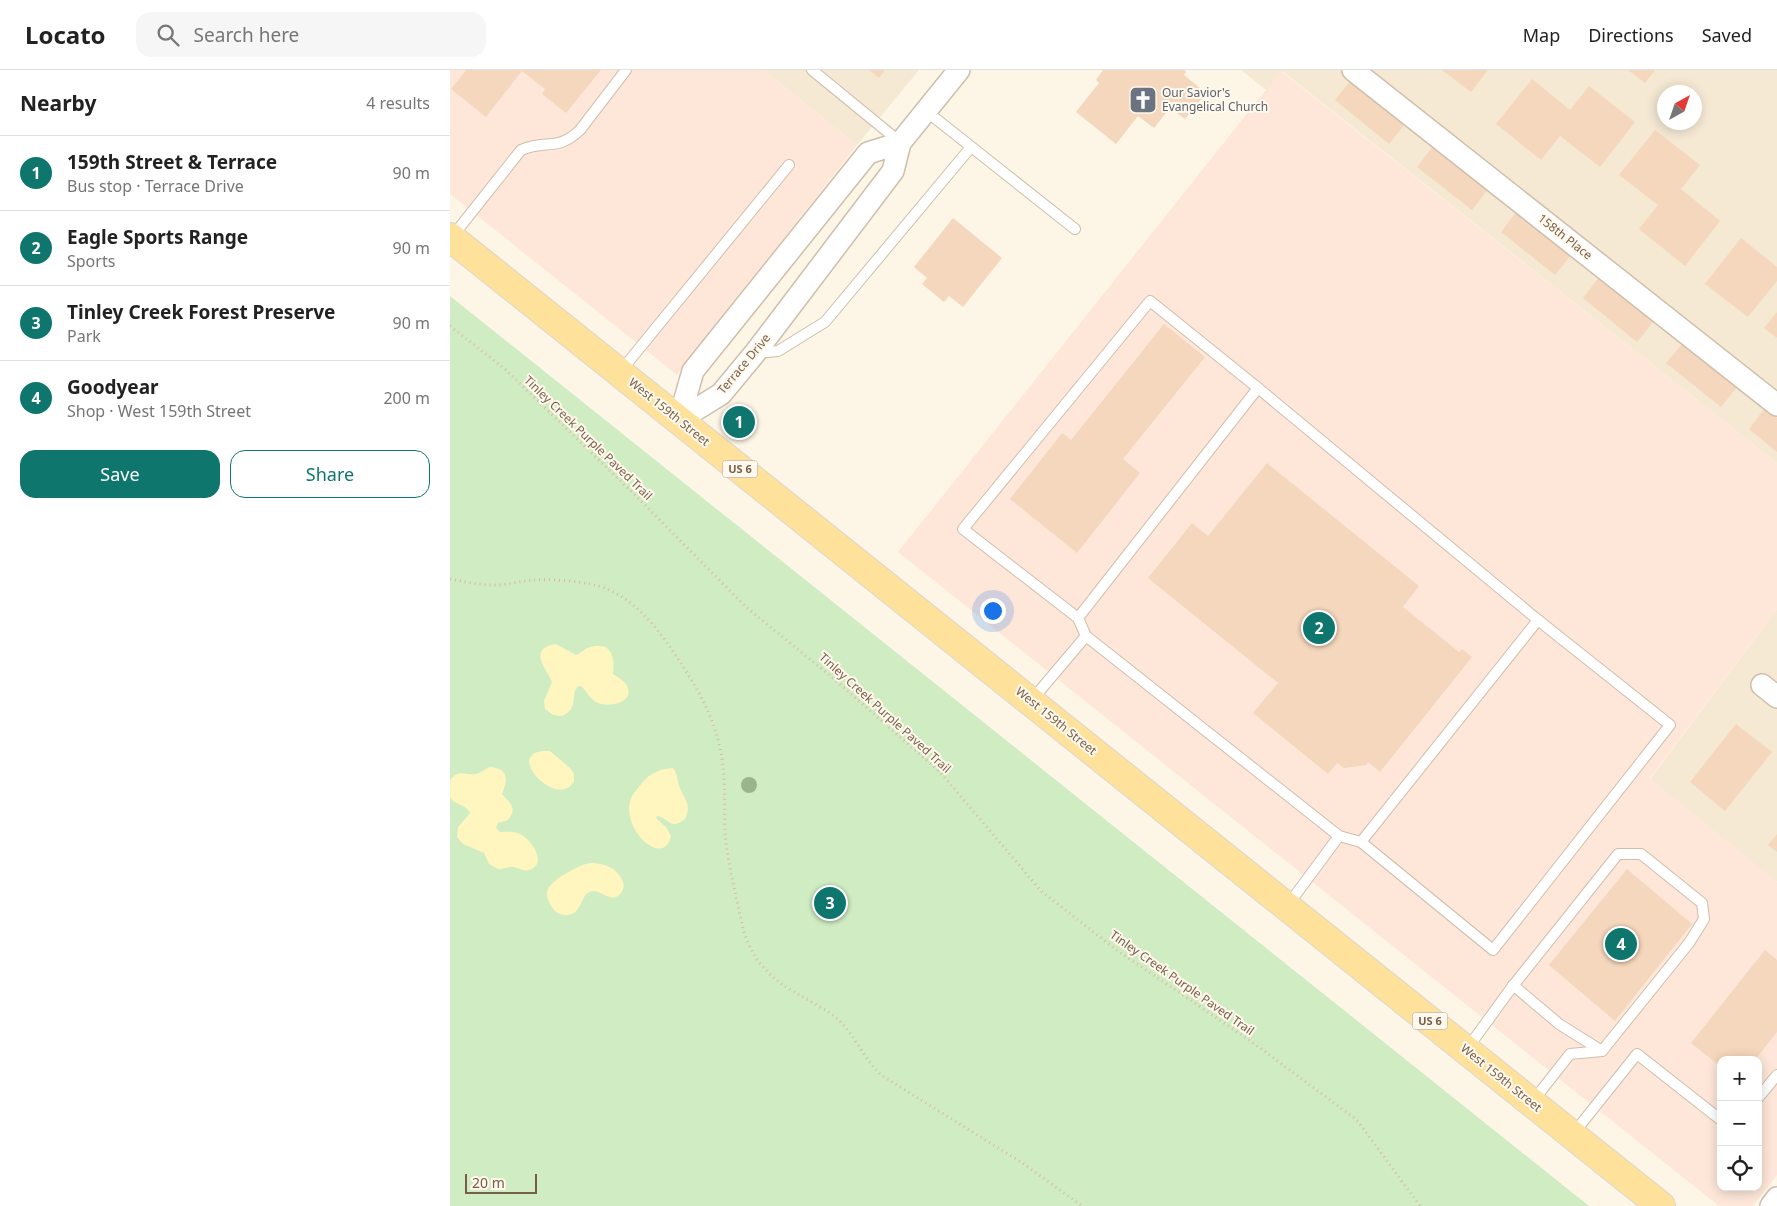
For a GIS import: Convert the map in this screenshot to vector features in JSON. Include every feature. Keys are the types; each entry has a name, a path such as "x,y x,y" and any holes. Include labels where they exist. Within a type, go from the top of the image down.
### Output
{"main road":[{"name":"West 159th Street","path":"451,238 1661,1206"}],"street":[{"name":"Terrace Drive","path":"679,420 721,394 755,353 893,171 900,143 959,70"},
{"name":"158th Place","path":"1362,72 1777,405"},
{"path":"679,420 693,371 868,153 900,143"},
{"path":"1770,1206 1777,1198"}],"lane":[{"path":"451,238 521,150 532,145 558,144 571,139 626,70"},
{"path":"812,70 900,143"},
{"path":"926,111 1075,229"},
{"path":"755,353 778,351 825,322 971,147"},
{"path":"619,373 789,165"},
{"path":"1150,301 1538,620 1670,725 1493,950 1361,842 1339,836 1086,636 1078,618 963,529 1150,301"},
{"path":"1078,618 1258,388"},
{"path":"1361,842 1538,620"},
{"path":"1031,702 1086,636"},
{"path":"1287,906 1339,836"},
{"path":"1466,1050 1513,985 1618,854 1641,854 1702,903 1704,919 1689,943 1602,1051 1570,1054 1532,1103"},
{"path":"1513,985 1559,1024 1602,1051"},
{"path":"1572,1135 1637,1054 1717,1117"},
{"path":"1762,1093 1777,1075"}],"path":[{"name":"Tinley Creek Purple Paved Trail","path":"450,326 505,369 747,608 827,673 940,772 1041,891 1118,950 1252,1042 1357,1120 1420,1206"},
{"path":"450,579 475,584 494,585 513,584 531,580 578,582 606,588 632,605 654,626 691,678 713,722 724,772 725,832 731,870 741,920 749,944 761,966 784,987 834,1015 852,1034 871,1066 881,1075 1024,1164 1082,1206"}],"shaded area":[{"path":"450,70 764,70 857,145 677,375 450,194"},
{"path":"764,70 919,70 857,145"},
{"path":"1241,70 1777,70 1777,463 1282,71 1266,90"},
{"path":"1281,71 1777,463 1777,609 1650,778 1777,882 1777,1175 1753,1206 1719,1206 898,552"},
{"path":"1777,609 1777,882 1650,779"}],"green space":[{"path":"450,296 1589,1206 450,1206"}],"sand":[{"path":"556,644 576,655 590,647 603,646 607,648 612,656 613,674 626,684 628,695 625,699 609,705 598,703 581,686 577,687 571,710 567,713 562,716 553,715 545,709 544,701 552,682 540,655 542,650"},
{"path":"550,751 570,768 574,774 574,781 569,787 562,790 555,789 534,774 529,759 534,753"},
{"path":"490,767 501,770 504,773 506,780 502,794 513,809 508,820 498,823 496,828 500,832 520,834 533,846 538,857 538,863 529,870 516,867 498,869 489,864 484,853 463,844 457,837 458,827 470,813 465,807 450,797 450,780 459,773 476,774"},
{"path":"673,768 688,810 685,819 676,824 657,816 656,818 666,827 671,836 667,845 660,848 652,846 643,840 636,831 631,820 629,808 632,796 648,777 664,769"},
{"path":"590,863 605,865 618,873 623,882 622,892 618,896 611,897 593,891 589,892 585,895 575,912 565,915 558,913 553,909 548,899 548,888 564,874"}],"building":[{"path":"466,70 601,70 566,113 542,94 545,89 522,71 486,117 451,89"},
{"path":"869,70 885,70 879,78"},
{"name":"Our Savior's Evangelical Church","path":"1103,70 1184,70 1186,72 1184,75 1206,93 1185,119 1170,108 1154,128 1138,116 1116,144 1076,112 1099,83 1096,80"},
{"path":"1442,70 1488,70 1471,92"},
{"path":"1628,70 1655,70 1645,83"},
{"path":"1352,79 1406,123 1389,144 1335,100"},
{"path":"1532,79 1570,110 1589,86 1635,122 1600,167 1560,136 1541,160 1496,124"},
{"path":"1655,130 1700,165 1681,189 1720,221 1685,266 1639,229 1658,205 1619,175"},
{"path":"1434,145 1489,188 1472,210 1417,167"},
{"path":"1517,211 1572,254 1555,275 1501,232"},
{"path":"953,218 1002,258 963,307 949,296 944,302 922,284 927,278 914,267"},
{"path":"1741,238 1777,267 1777,281 1748,317 1705,284"},
{"path":"1600,276 1654,321 1637,342 1583,298"},
{"path":"1777,312 1777,338 1764,328"},
{"path":"1164,324 1205,357 1123,459 1140,473 1077,553 1010,499 1062,433 1071,440"},
{"path":"1683,343 1737,387 1721,407 1666,363"},
{"path":"1765,408 1777,418 1777,452 1749,429"},
{"path":"1267,463 1419,586 1403,607 1459,652 1462,649 1472,657 1380,772 1368,762 1366,765 1344,768 1337,763 1328,774 1253,713 1278,683 1148,578 1192,523 1208,536"},
{"path":"1736,724 1772,752 1725,811 1690,782"},
{"path":"1777,834 1777,852 1768,845"},
{"path":"1627,869 1692,924 1615,1021 1549,965"},
{"path":"1765,950 1777,960 1777,1032 1758,1056 1717,1056 1717,1064 1691,1043"}],"place":[{"name":"Our Savior's Evangelical Church","path":"1143,100"},
{"name":"159th Street & Terrace","path":"739,422"},
{"name":"Eagle Sports Range","path":"1319,628"},
{"name":"Tinley Creek Forest Preserve","path":"830,903"},
{"name":"Goodyear","path":"1621,944"}]}
